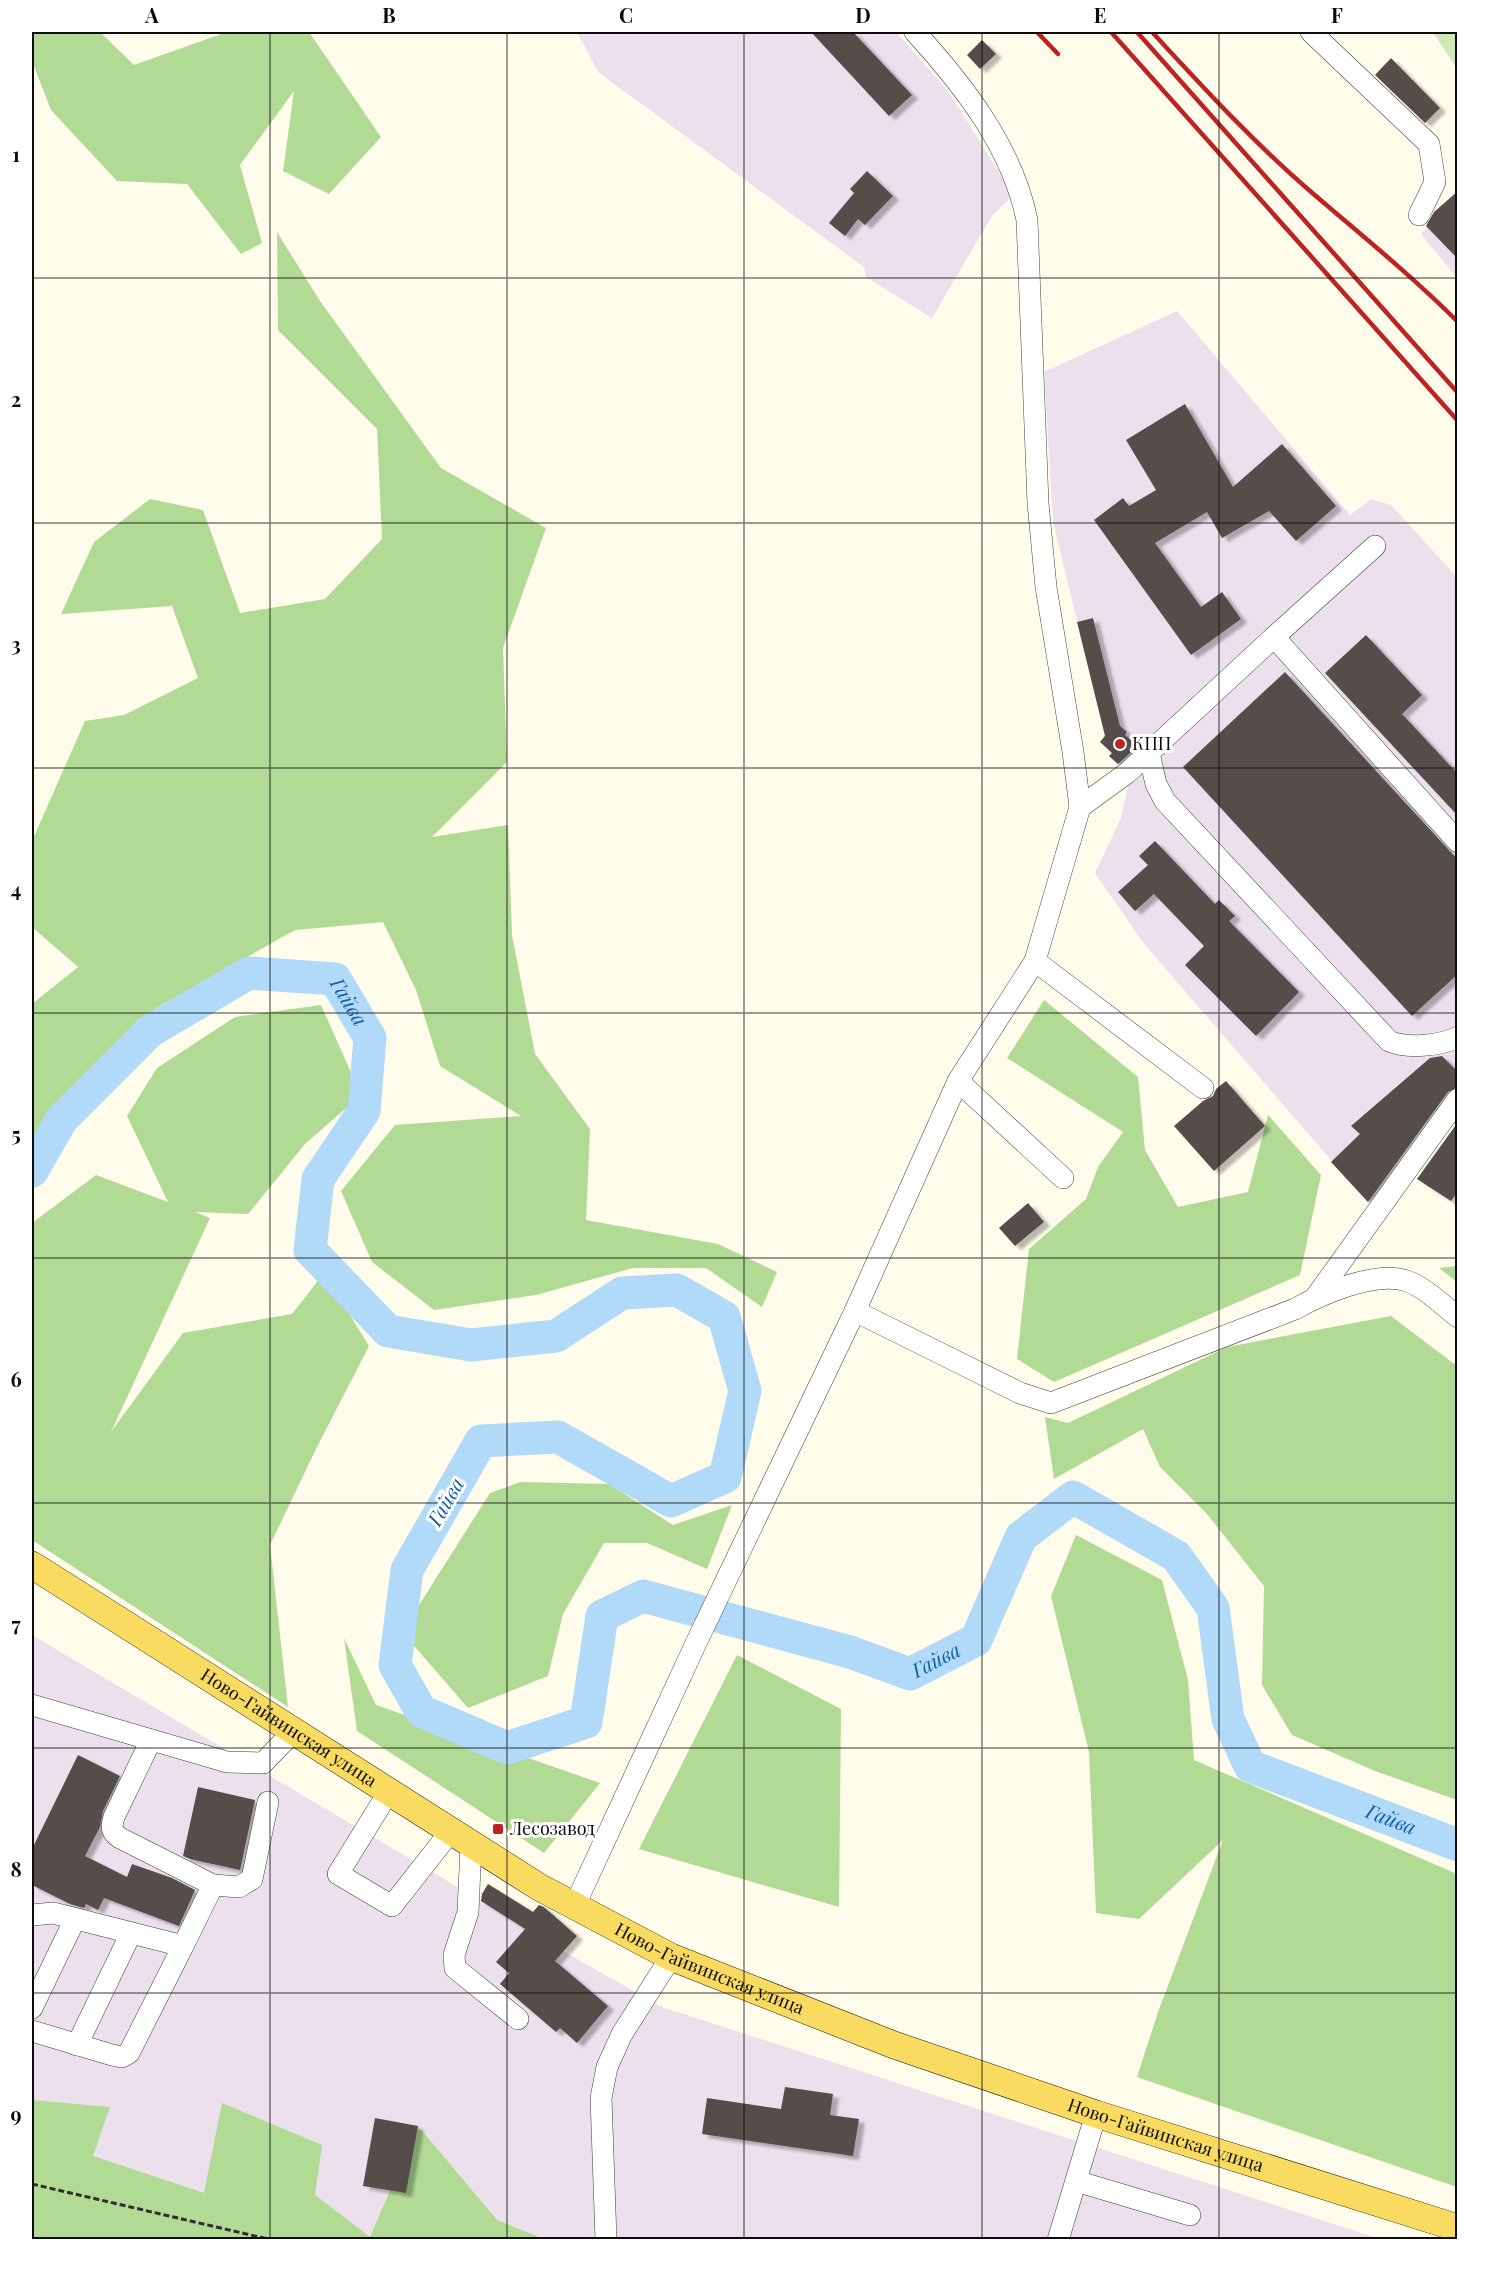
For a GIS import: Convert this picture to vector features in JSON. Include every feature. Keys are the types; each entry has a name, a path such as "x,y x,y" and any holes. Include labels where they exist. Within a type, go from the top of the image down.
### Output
{"main road":[{"name":"Ново-Гайвинская улица","path":"32,1565 460,1838 574,1907 671,1957 894,2045 1096,2114 1458,2228"}],"street":[{"path":"574,1907 697,1641 855,1311 958,1081 1035,961 1080,807 1046,587 1037,492 1027,220 1021,191 1008,159 986,124 961,87 915,32"},
{"path":"1311,32 1429,144 1435,182 1419,216"},
{"path":"1080,807 1127,773 1376,546"},
{"path":"1274,637 1458,842"},
{"path":"1149,753 1156,784 1165,801 1389,1041 1409,1046 1458,1037"},
{"path":"1035,961 1203,1089"},
{"path":"958,1081 1063,1178"},
{"path":"1315,1298 1458,1099"},
{"path":"855,1311 1020,1393 1052,1403 1295,1309 1315,1298 1377,1279 1407,1281 1458,1317"},
{"path":"34,1709 227,1762 263,1762 293,1732"},
{"path":"151,1740 114,1817 111,1826 114,1834 213,1885 238,1887 252,1879 268,1802"},
{"path":"388,1793 338,1874 392,1906 460,1838"},
{"path":"460,1838 468,1911 454,1955 455,1968 518,2019"},
{"path":"32,2031 112,2055 122,2056 129,2053 213,1885"},
{"path":"32,1915 53,1913 183,1946"},
{"path":"32,2008 75,1919"},
{"path":"77,2045 131,1933"},
{"path":"606,2240 601,2098 607,2067 622,2034 671,1957"},
{"path":"1058,2240 1096,2114"},
{"path":"1076,2181 1190,2215"}],"path":[{"path":"32,2184 272,2240"}],"shaded area":[{"path":"577,32 896,32 949,92 1013,195 992,216 932,318 866,277 864,267 598,72"},
{"path":"1457,193 1457,278 1421,234"},
{"path":"1177,311 1350,515 1371,499 1391,505 1457,577 1457,1077 1369,1204 1145,945 1095,873 1121,818 1130,777 1109,756 1112,753 1100,742 1105,735 1053,522 1044,372"},
{"path":"32,1635 478,1899 524,1929 662,2007 1380,2239 32,2240"}],"green space":[{"path":"32,32 100,32 134,65 227,32 309,32 381,137 329,194 283,171 294,91 240,165 262,243 241,254 187,184 117,181 51,110 32,61"},
{"path":"1433,32 1457,32 1457,69"},
{"path":"277,232 320,301 441,468 546,528 503,648 507,762 432,837 508,825 512,935 535,1054 590,1129 586,1220 718,1244 777,1272 762,1307 706,1268 633,1268 536,1295 434,1310 372,1262 341,1191 395,1125 521,1116 440,1066 416,990 383,922 295,930 156,1008 32,1138 32,1004 78,967 32,927 32,841 85,721 124,715 198,678 172,606 61,614 94,542 150,499 203,510 240,613 325,599 382,539 377,429 278,330"},
{"path":"1044,1000 1138,1077 1145,1150 1178,1207 1248,1192 1268,1115 1321,1175 1300,1275 1054,1382 1017,1359 1029,1249 1086,1199 1098,1167 1123,1132 1007,1058"},
{"path":"321,1005 361,1095 305,1144 248,1214 195,1212 210,1218 111,1432 183,1333 292,1314 324,1273 369,1346 270,1545 288,1707 32,1540 32,1223 96,1175 168,1202 127,1116 157,1068 235,1017"},
{"path":"1457,1266 1457,1282 1439,1268"},
{"path":"1391,1316 1457,1366 1457,1800 1375,1771 1292,1735 1262,1685 1264,1586 1207,1514 1160,1467 1143,1429 1054,1479 1045,1417 1068,1423 1227,1347"},
{"path":"520,1482 609,1484 673,1525 732,1505 707,1569 647,1543 604,1543 563,1614 548,1676 468,1708 402,1632 490,1493"},
{"path":"1076,1535 1162,1580 1188,1680 1194,1760 1457,1874 1457,2187 1137,2077 1158,2012 1223,1840 1139,1919 1096,1913 1089,1752 1051,1596"},
{"path":"344,1638 376,1705 600,1783 544,1853 357,1731"},
{"path":"737,1655 841,1709 839,1907 639,1849"},
{"path":"32,2100 110,2107 93,2156 204,2193 222,2103 322,2145 315,2195 370,2237 418,2126 497,2220 544,2239 32,2239"}],"building":[{"path":"811,32 853,32 912,95 889,116"},
{"path":"982,40 996,54 980,69 967,55"},
{"path":"1391,58 1440,108 1425,123 1375,75"},
{"path":"867,171 893,196 865,225 858,219 845,236 829,223 854,193 850,189"},
{"path":"1458,191 1458,259 1426,226 1434,212"},
{"path":"1185,404 1233,487 1282,444 1336,506 1296,541 1269,511 1222,538 1207,512 1155,543 1201,607 1222,592 1241,619 1191,655 1094,520 1123,498 1129,506 1156,490 1126,440"},
{"path":"1093,618 1120,726 1127,732 1125,735 1138,746 1118,764 1109,756 1112,753 1100,742 1105,736 1077,622"},
{"path":"1366,635 1422,695 1402,714 1458,774 1458,816 1325,673"},
{"path":"1285,672 1458,860 1458,974 1412,1016 1183,767"},
{"path":"1155,841 1215,904 1219,900 1235,916 1229,921 1299,992 1256,1036 1185,965 1204,946 1154,894 1135,911 1118,892 1148,865 1139,856"},
{"path":"1442,1056 1458,1072 1458,1087 1448,1092 1368,1202 1331,1162 1360,1134 1351,1126 1430,1058"},
{"path":"1226,1081 1265,1126 1214,1171 1174,1126 1203,1101 1213,1096 1216,1089"},
{"path":"1458,1122 1458,1191 1451,1201 1417,1179"},
{"path":"1028,1203 1044,1222 1015,1246 999,1228"},
{"path":"78,1755 120,1776 103,1811 100,1827 85,1856 127,1877 132,1864 172,1878 195,1890 179,1926 104,1898 98,1910 86,1904 84,1908 70,1904 32,1885 32,1849"},
{"path":"198,1787 255,1800 240,1870 183,1856"},
{"path":"488,1884 533,1912 539,1905 544,1907 577,1936 555,1961 608,2006 577,2043 560,2028 556,2032 500,1984 509,1973 496,1962 525,1929 481,1901"},
{"path":"785,2087 833,2094 830,2115 859,2119 853,2156 702,2134 707,2098 781,2109"},
{"path":"375,2118 418,2126 406,2193 363,2186"}],"waterway":[{"name":"Гайва","path":"32,1171 62,1119 150,1031 249,973 335,979 370,1038 364,1111 318,1179 310,1250 388,1331 471,1345 556,1336 622,1293 677,1290 724,1317 745,1391 725,1477 671,1501 558,1437 481,1441 407,1570 395,1665 421,1711 507,1748 586,1722 602,1616 643,1596 850,1652 910,1674 976,1640 1021,1537 1073,1497 1176,1556 1213,1608 1228,1719 1250,1766 1458,1845"}],"railway":[{"path":"1037,32 1058,54"},
{"path":"1111,32 1458,421"},
{"path":"1137,32 1458,393"},
{"path":"1152,32 1268,153 1404,271 1458,322"}],"place":[{"name":"КПП","path":"1120,744"},
{"name":"Лесозавод","path":"498,1829"}]}
